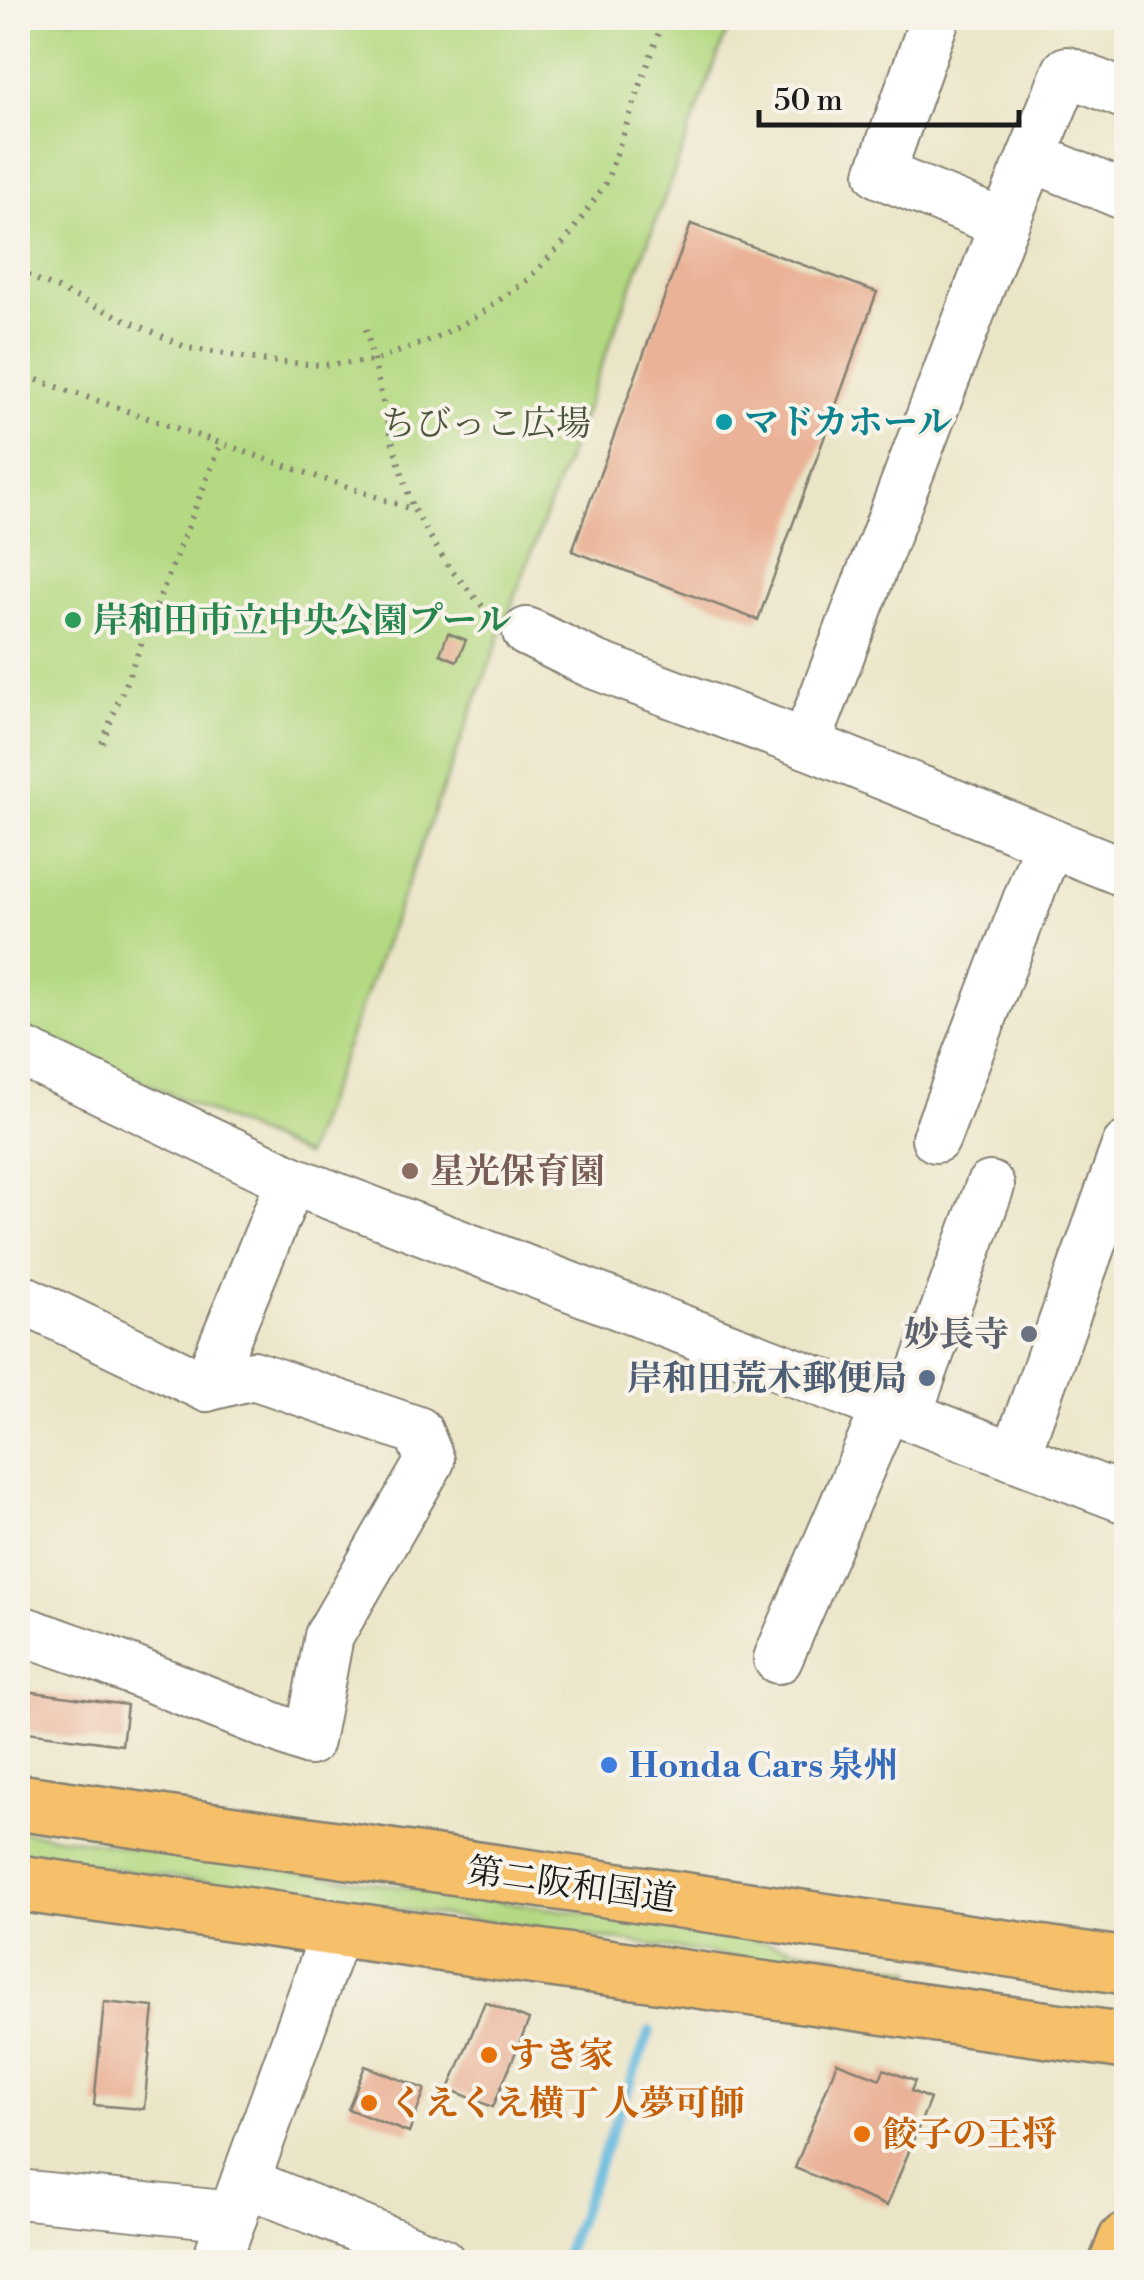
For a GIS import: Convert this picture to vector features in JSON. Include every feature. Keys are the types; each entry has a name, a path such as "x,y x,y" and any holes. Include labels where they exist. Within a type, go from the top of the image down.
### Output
{"main road":[{"name":"第二阪和国道","path":"18,1802 1126,1966"},
{"path":"18,1883 1126,2041"},
{"path":"1118,2262 1126,2241"}],"street":[{"path":"935,18 880,174 1004,224"},
{"path":"806,744 1004,224 1067,71 1126,95"},
{"path":"1032,157 1126,196"},
{"path":"527,632 593,664 806,744 1126,873"},
{"path":"936,1138 1049,843"},
{"path":"18,1050 291,1180 1126,1499"},
{"path":"1015,1456 1126,1146"},
{"path":"206,1387 291,1180"},
{"path":"778,1659 897,1412 990,1186"},
{"path":"18,1296 206,1387 253,1375 418,1431 430,1461 330,1636 309,1740 18,1629"},
{"path":"216,2262 336,1930"},
{"path":"18,2194 239,2199 442,2262"}],"path":[{"path":"18,272 188,348 268,361 322,365 374,361 436,338 480,314 524,282 567,238 606,183 664,18"},
{"path":"366,330 391,436 414,510 448,566 488,614 527,632"},
{"path":"18,371 414,510"},
{"path":"102,743 222,442"}],"green space":[{"name":"ちびっこ広場","path":"18,18 732,18 305,1156 18,1024"},
{"path":"18,1831 711,1932 913,1970 910,1982 18,1855"}],"building":[{"name":"マドカホール","path":"691,224 877,292 758,620 572,551"},
{"path":"448,633 466,640 457,661 440,654"},
{"path":"26,1691 127,1705 122,1745 20,1731"},
{"path":"104,2002 154,2007 144,2109 94,2105"},
{"name":"すき家","path":"485,2002 529,2020 493,2107 449,2089"},
{"name":"餃子の王将","path":"837,2062 880,2079 884,2069 915,2081 911,2091 930,2099 887,2206 795,2168"},
{"path":"365,2066 425,2089 409,2133 348,2109"}],"waterway":[{"path":"562,2262 650,2031"}],"place":[{"name":"マドカホール","path":"724,422"},
{"name":"岸和田市立中央公園プール","path":"73,620"},
{"name":"星光保育園","path":"410,1171"},
{"name":"妙長寺","path":"1029,1334"},
{"name":"岸和田荒木郵便局","path":"927,1378"},
{"name":"Honda Cars 泉州","path":"609,1765"},
{"name":"すき家","path":"489,2055"},
{"name":"くえくえ横丁 人夢可師","path":"369,2103"},
{"name":"餃子の王将","path":"862,2134"}]}
